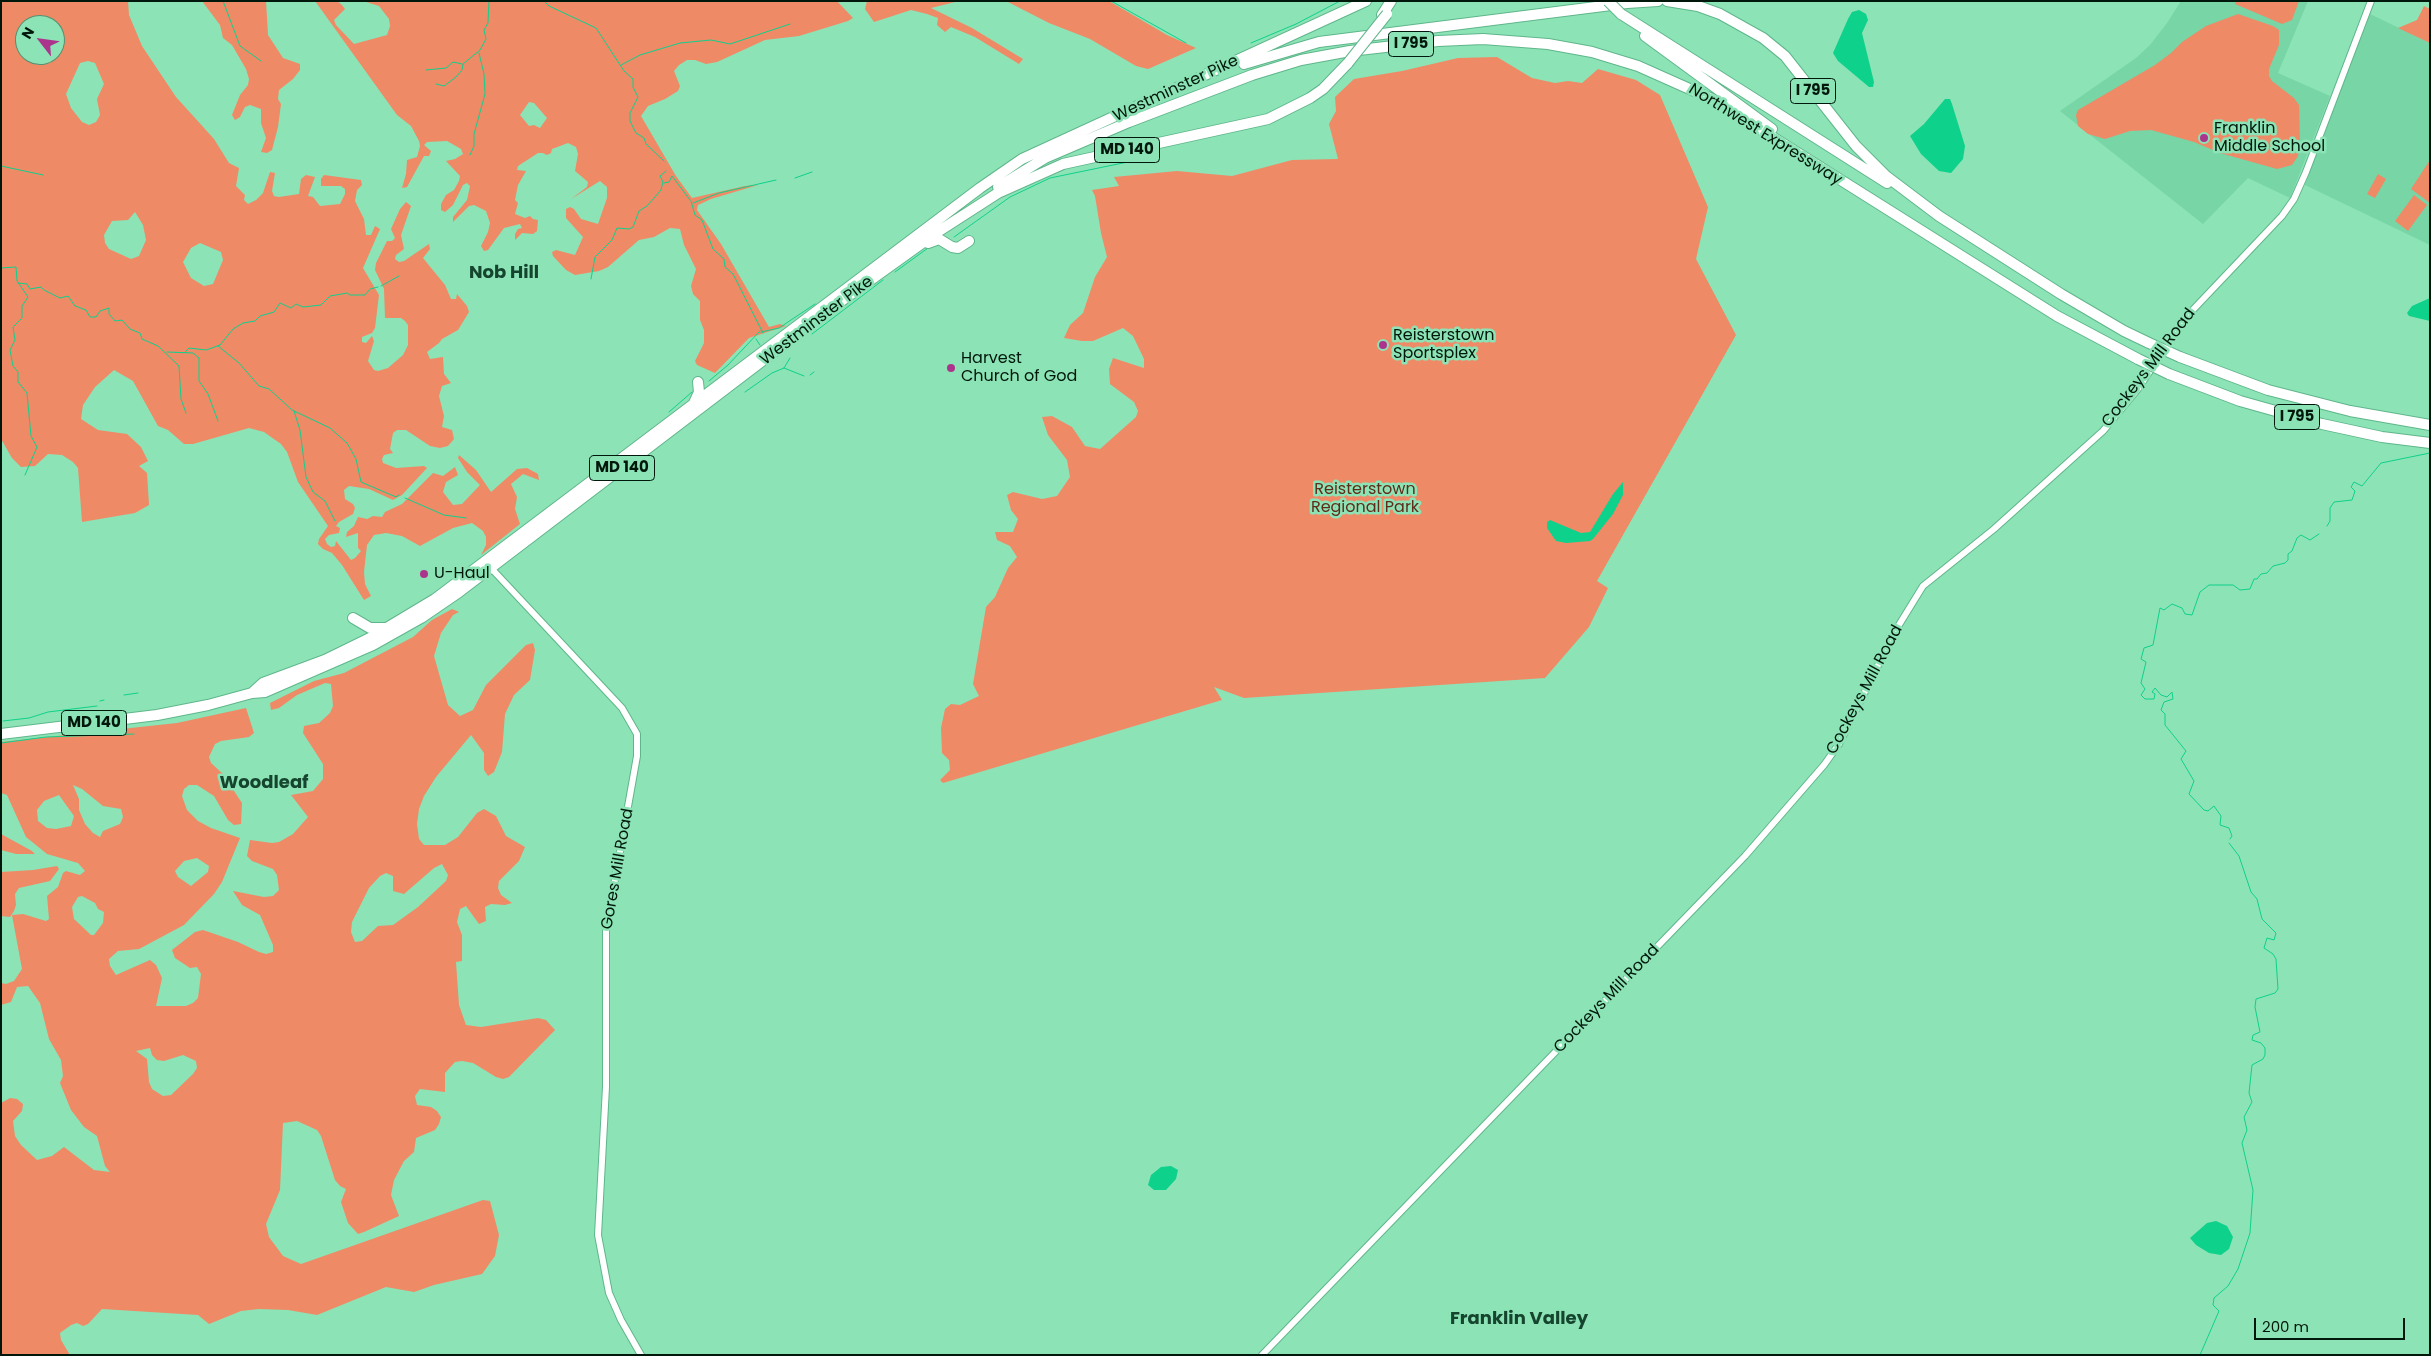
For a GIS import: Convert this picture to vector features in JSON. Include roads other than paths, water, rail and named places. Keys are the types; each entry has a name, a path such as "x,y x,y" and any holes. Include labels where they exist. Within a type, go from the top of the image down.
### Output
{"highway":[{"name":"Westminster Pike","path":"1,734 176,712 252,692 265,692 373,646 441,605 488,565 721,383 1004,171 1040,150 1125,114 1366,1"},
{"path":"1385,15 1391,1"},
{"name":"Westminster Pike","path":"252,692 263,683 325,660 387,628 488,565 829,310 939,231 998,192 1045,170 1080,160 1268,119 1296,106 1323,89 1397,1"},
{"path":"1608,1 1631,26 1693,73 1884,206"},
{"name":"I 795","path":"1125,114 1245,63 1319,42 1627,3 1658,1"},
{"name":"I 795","path":"1666,1 1698,6 1720,14 1744,26 1773,46 1806,81 1871,162 1939,216 2068,299 2180,357 2276,392 2350,411 2430,424"},
{"path":"1621,14 1939,216"},
{"name":"Northwest Expressway","path":"939,231 1010,178 1045,158 1129,122 1252,75 1301,60 1350,51 1483,39 1519,40 1572,48 1616,59 1664,76 1712,99 1839,181 1884,206 2056,316 2169,374 2240,401 2313,422 2382,437 2430,443"},
{"path":"917,247 939,239 955,248 962,248 970,242"},
{"path":"692,406 699,392 698,382 708,386 721,383"},
{"path":"353,618 370,628 387,628"}],"street":[{"name":"Cockeys Mill Road","path":"1262,1355 1745,856 1824,765 1839,744 1908,607 1923,586 1994,529 2104,431 2137,390 2188,315 2282,216 2294,199 2306,172 2371,1"},
{"name":"Gores Mill Road","path":"488,565 622,708 637,734 637,756 606,930 606,1087 598,1235 609,1293 621,1320 641,1355"}],"waterway":[{"path":"223,1 240,46 261,61"},
{"path":"436,84 444,86 456,77 462,70 463,64 480,50 486,39 484,30 488,23 489,1"},
{"path":"544,1 549,6 596,28 624,71 633,79 633,87 638,97 630,113 630,121 636,133 644,138 646,144 664,161"},
{"path":"1111,1 1186,43"},
{"path":"1251,43 1296,24 1340,1"},
{"path":"621,65 640,55 680,43 711,40 730,44 790,24"},
{"path":"470,155 474,146 474,134 485,94 484,74 479,53"},
{"path":"426,70 446,68 453,62 462,64"},
{"path":"954,237 1010,197 1050,178 1152,157"},
{"path":"1,166 43,175"},
{"path":"591,279 595,257 612,240 617,228 629,229 633,227 639,211 647,206 661,190 663,182 660,176 666,171"},
{"path":"795,178 812,172"},
{"path":"664,183 669,182 672,176 690,200"},
{"path":"693,203 719,193 776,180"},
{"path":"691,201 695,215 702,220 713,249 724,259 725,267 733,274 763,333"},
{"path":"895,272 928,248"},
{"path":"1,268 16,267 17,281 28,297 22,306 22,318 13,327 15,340 10,350 13,366 18,372 18,382 27,393 31,436 37,447 25,475"},
{"path":"381,286 399,276"},
{"path":"812,334 883,280"},
{"path":"18,283 27,284 30,289 41,287 60,298 68,296 75,306 86,310 90,317 96,317 100,311 109,308 109,314 115,321 122,320 130,329 140,333 142,339 158,346 179,366 181,399 186,413"},
{"path":"184,353 189,348 206,350 220,345 233,329 243,323 255,321 260,316 274,312 280,303 291,308 296,304 303,307 321,305 330,296 347,293 350,295 365,295 370,289 378,287"},
{"path":"761,332 779,328 815,304"},
{"path":"709,381 728,365 760,331"},
{"path":"756,339 760,345"},
{"path":"218,346 239,363 259,386 269,389 292,410 330,428 347,443 356,459 361,482 396,497 399,495"},
{"path":"167,352 193,353 199,358 199,381 208,394 218,421"},
{"path":"745,392 772,373 784,368 790,358"},
{"path":"784,368 804,376"},
{"path":"810,375 814,372"},
{"path":"669,412 692,392"},
{"path":"294,411 300,430 306,477 313,492 325,501 335,521"},
{"path":"2327,526 2330,521 2330,508 2334,502 2352,500 2355,491 2351,487 2354,482 2362,486 2381,463 2430,453"},
{"path":"405,498 444,515 466,518"},
{"path":"2230,839 2232,836 2229,828 2220,825 2221,816 2214,806 2208,811 2204,810 2189,794 2194,781 2181,759 2186,751 2165,725 2165,714 2161,710 2164,702 2173,699 2172,692 2167,697 2161,695 2155,688 2152,692 2155,694 2154,699 2145,699 2141,695 2145,689 2141,683 2146,662 2141,659 2144,648 2153,645 2160,608 2164,610 2172,604 2182,608 2185,614 2192,615 2200,592 2209,585 2233,585 2240,590 2250,589 2254,579 2257,579 2261,574 2267,573 2273,566 2285,563 2288,560 2288,554 2292,551 2297,538 2301,535 2310,540 2319,534"},
{"path":"124,695 138,693"},
{"path":"100,701 104,700"},
{"path":"3,721 29,718 48,712 97,706"},
{"path":"1,743 46,737 134,734"},
{"path":"2200,1355 2219,1311 2213,1305 2214,1298 2228,1286 2238,1269 2250,1233 2253,1190 2242,1143 2247,1130 2244,1117 2252,1102 2249,1093 2252,1065 2263,1059 2265,1055 2265,1048 2261,1043 2252,1040 2253,1035 2260,1032 2255,1007 2256,999 2275,993 2278,989 2276,959 2273,954 2264,948 2267,938 2274,940 2276,933 2262,919 2257,899 2251,892 2239,856 2229,843"}],"place":[{"name":"Franklin Middle School","path":"2204,138"},
{"name":"Reisterstown Sportsplex","path":"1383,345"},
{"name":"Harvest Church of God","path":"951,368"},
{"name":"U-Haul","path":"424,574"}],"district":[{"name":"Nob Hill","path":"504,273"},
{"name":"Woodleaf","path":"264,783"},
{"name":"Franklin Valley","path":"1519,1319"}],"park label":[{"name":"Reisterstown Regional Park","path":"1365,499"}]}
